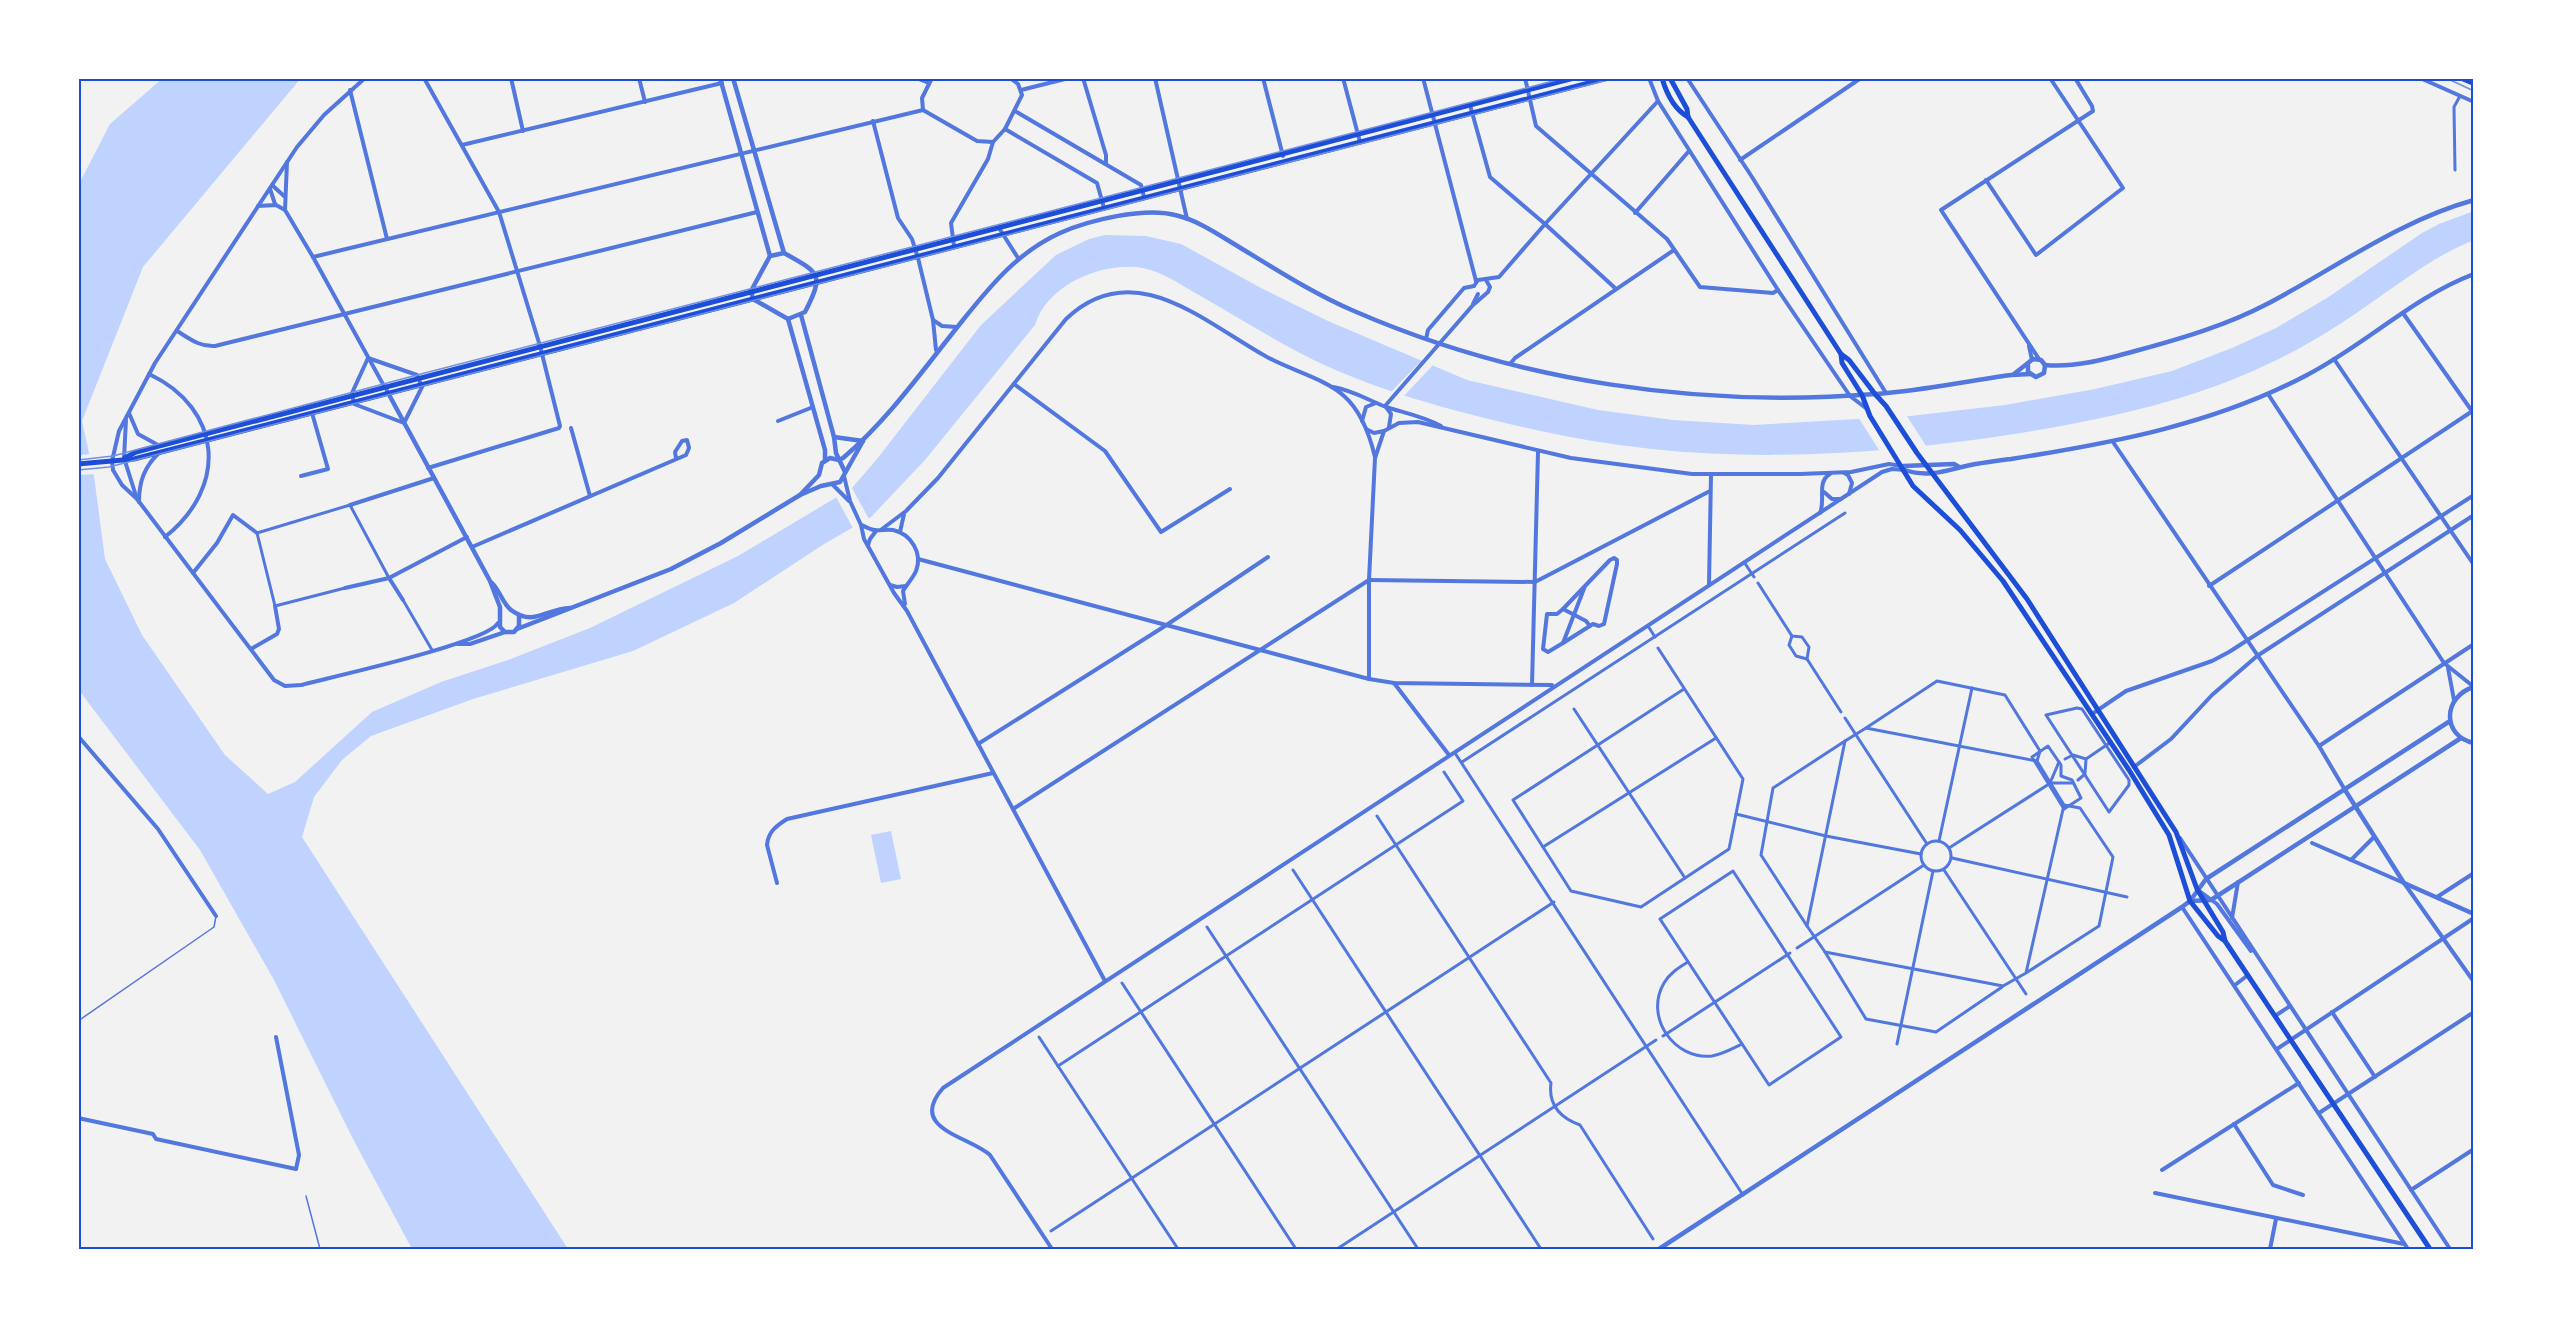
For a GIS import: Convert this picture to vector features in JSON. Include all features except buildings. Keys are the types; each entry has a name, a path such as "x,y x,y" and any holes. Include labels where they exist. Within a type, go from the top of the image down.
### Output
{"main road":[{"path":"78,464 134,459 160,449 353,398 384,386 418,377 916,249 1003,234 1104,208 1180,180 1574,78"},
{"path":"353,398 388,393 918,256 999,228 1102,201 1182,188 1608,78"},
{"path":"1662,78 1667,93 1681,113 1688,117"},
{"path":"1670,78 1687,109 1688,117 1841,354 1849,360 1891,414 1915,450 2027,599 2098,710 2169,835 2190,901 2218,936 2225,941 2430,1249"},
{"path":"2462,78 2474,83"},
{"path":"1841,354 1842,363 1862,395 1870,416 1913,486 1960,530 2003,581 2109,743 2132,768 2176,832 2197,889 2223,932 2225,941"}],"street":[{"path":"257,206 276,205 285,210 388,393 490,581 500,608 498,623 491,631 457,644 293,686 285,686 274,680 138,501 122,485 113,470 112,461 116,438 148,374 177,331 257,206 287,161 324,115 365,78"},
{"path":"424,78 499,212 540,346 540,354 559,418 559,428 429,468"},
{"path":"511,78 523,131"},
{"path":"639,78 645,102"},
{"path":"733,78 784,253 809,268 816,275 818,282 816,291 801,315 788,319"},
{"path":"916,78 929,83"},
{"path":"923,110 922,98 932,78"},
{"path":"954,243 951,224 988,159 993,142 1005,129 1022,95 1021,90 1010,78"},
{"path":"1021,90 1069,78"},
{"path":"1083,78 1106,154 1106,163"},
{"path":"1155,78 1182,188 1187,219"},
{"path":"1263,78 1284,161"},
{"path":"1343,78 1360,142"},
{"path":"1423,78 1475,284 1480,294"},
{"path":"1524,78 1536,126 1667,239 1700,287 1773,293 1778,290"},
{"path":"1649,78 1658,100 1689,151 1778,290 1850,396 1867,409"},
{"path":"1687,78 1886,393"},
{"path":"1693,78 1694,89"},
{"path":"1740,160 1853,80 1861,78"},
{"path":"1986,180 2036,255 2123,189 2050,78"},
{"path":"2075,78 2093,111 1941,210 2029,345 2045,365 2075,364 2114,356 2210,328 2266,304 2398,229 2436,213 2474,201"},
{"path":"2420,78 2474,102"},
{"path":"462,145 645,102 721,81 770,256 751,291 753,299 788,319 813,407 825,460"},
{"path":"350,90 387,239"},
{"path":"2455,170 2454,107 2460,96"},
{"path":"1426,339 1428,330 1464,288 1499,278 1590,172 1658,100"},
{"path":"1470,105 1490,177 1615,288"},
{"path":"313,257 923,110 977,141 993,142"},
{"path":"1015,111 1141,185 1144,194"},
{"path":"873,121 898,218 912,238 918,256 933,320 936,350"},
{"path":"1005,129 1097,183 1104,208"},
{"path":"1635,213 1689,151"},
{"path":"285,210 287,161"},
{"path":"271,186 285,197"},
{"path":"271,186 276,205"},
{"path":"177,331 196,343 215,346 757,212"},
{"path":"457,644 470,644 517,630 671,569 800,495 840,482 863,441 996,279 1018,258 1047,239 1091,223 1132,214 1163,213 1187,219 1328,299 1439,344 1510,364 1605,384 1681,393 1744,396 1850,396 2012,375 2031,374 2036,377 2042,375 2045,365"},
{"path":"999,228 1018,258"},
{"path":"1510,364 1515,358 1615,288 1674,250"},
{"path":"770,256 784,253"},
{"path":"1365,428 1374,433 1408,421 1443,427 1538,452 1626,466 1711,475 1833,473 1871,470 1889,464 1933,474 1959,467 2113,442 2183,424 2268,394 2334,359 2403,313 2452,284 2473,276"},
{"path":"1385,406 1480,294 1489,290 1486,280"},
{"path":"868,546 868,541 876,531 906,511 952,462 1073,313 1099,298 1117,293 1136,292 1174,302 1269,358 1332,387 1344,389 1376,403 1429,419 1443,427"},
{"path":"2209,586 2473,412 2403,313"},
{"path":"801,315 834,437 838,460"},
{"path":"933,320 942,326 957,327"},
{"path":"2012,375 2028,366 2032,360 2029,345"},
{"path":"368,357 418,377 421,384 419,393 404,423"},
{"path":"368,357 353,398 354,404 404,423"},
{"path":"2032,360 2039,359"},
{"path":"2334,359 2474,565"},
{"path":"2028,366 2031,374"},
{"path":"148,374 162,380 187,401 197,416 205,437 208,470 203,491 190,514 165,537"},
{"path":"1014,384 1105,451 1161,532 1230,489"},
{"path":"1332,387 1351,403 1365,428 1375,458"},
{"path":"2268,394 2444,663 2474,687 2454,700"},
{"path":"1362,422 1363,411 1366,407 1376,403"},
{"path":"1369,679 1369,580 1375,458 1391,414 1385,406"},
{"path":"778,421 813,407"},
{"path":"301,476 328,469 311,409"},
{"path":"129,413 138,434 160,449 145,469 138,501"},
{"path":"126,419 124,459 138,501"},
{"path":"571,428 590,496"},
{"path":"834,437 863,441"},
{"path":"472,547 686,455 687,440 682,441 675,452 676,458"},
{"path":"838,460 863,441"},
{"path":"2113,442 2246,642 2319,746 2404,883 2474,981"},
{"path":"1532,685 1538,452"},
{"path":"800,495 819,475 820,466 830,458 842,463 844,492"},
{"path":"1052,1249 990,1155 943,1130 935,1120 934,1100 943,1088 1449,754 1887,470 1954,464 1959,467"},
{"path":"1822,489 1832,499 1846,497 1852,490 1851,479 1841,472"},
{"path":"1818,516 1823,506 1824,477 1833,473"},
{"path":"819,475 844,492 850,501 868,546 888,583 907,610 1105,981"},
{"path":"1709,585 1711,475"},
{"path":"257,533 434,478"},
{"path":"1013,808 1369,580 1535,582 1710,490"},
{"path":"2092,714 2126,691 2212,661 2246,642 2474,495"},
{"path":"350,505 389,578 432,650"},
{"path":"900,532 901,521 906,511"},
{"path":"1462,763 1845,513"},
{"path":"193,573 217,543 233,515 257,533 279,629 277,634 250,649"},
{"path":"2132,768 2171,739 2212,695 2257,656 2474,515"},
{"path":"861,525 876,531"},
{"path":"882,529 900,532 913,543 918,559 916,572 906,585 903,594 907,610"},
{"path":"275,606 389,578 467,537"},
{"path":"978,744 1165,626 1268,557"},
{"path":"918,559 1369,679 1394,682 1555,685"},
{"path":"1617,559 1605,622 1601,626 1595,624 1590,626 1548,652 1543,649 1547,614 1557,614 1563,609 1610,560 1617,559"},
{"path":"1744,562 1753,575"},
{"path":"490,581 499,590 511,610 519,615 534,618 559,609 570,608"},
{"path":"888,583 897,587 906,585"},
{"path":"1758,583 1792,636"},
{"path":"1563,643 1586,586"},
{"path":"1563,609 1586,621 1590,626"},
{"path":"500,616 505,611 511,610"},
{"path":"517,630 520,623 519,615"},
{"path":"498,623 505,632"},
{"path":"1647,625 1654,639"},
{"path":"1792,636 1802,637 1809,647 1807,658 1841,712"},
{"path":"1792,636 1789,645 1796,656 1807,658"},
{"path":"2319,746 2474,644"},
{"path":"1658,648 1743,779 1729,849 1641,907 1571,891 1513,800 1684,689"},
{"path":"2448,668 2454,700 2450,721 2454,730 2462,738 2474,743"},
{"path":"2040,751 2005,695 1937,681 1773,788 1761,855 1866,1019 1936,1032 2003,986 2099,926 2113,857 2080,808 2066,807"},
{"path":"1394,682 1449,754"},
{"path":"1939,841 1972,688"},
{"path":"1574,709 1685,878"},
{"path":"2082,709 2109,743 2129,780 2129,785 2109,812 2046,715 2082,709"},
{"path":"1845,718 1927,844"},
{"path":"1659,1249 2182,907 2190,901 2206,879 2450,721"},
{"path":"1866,728 2035,761 2066,807"},
{"path":"78,736 158,829 216,916"},
{"path":"1543,847 1716,738"},
{"path":"2190,901 2211,900 2462,738"},
{"path":"1807,926 1845,741"},
{"path":"2086,759 2109,743"},
{"path":"2026,973 2066,807 2081,798 2073,783 2061,776 2059,762 2048,746 2040,751 2035,761"},
{"path":"1454,751 1743,1195"},
{"path":"2065,759 2073,755 2086,759"},
{"path":"2078,780 2085,774 2086,759"},
{"path":"1949,848 2049,783 2059,762"},
{"path":"1058,1066 1464,801 1444,772"},
{"path":"777,883 767,845 769,834 787,819 993,773"},
{"path":"2049,783 2073,783"},
{"path":"1736,814 1826,836 1921,854"},
{"path":"1377,816 1551,1083 1549,1095 1556,1107 1565,1119 1580,1125 1653,1239"},
{"path":"2176,832 2450,1249"},
{"path":"2351,860 2374,837"},
{"path":"1944,870 1933,871 1924,865 1921,854 1927,844 1939,841 1949,848 1952,858"},
{"path":"2277,1049 2474,916 2437,897 2312,843"},
{"path":"1952,858 2127,897"},
{"path":"1944,870 1952,858"},
{"path":"1797,948 1924,865"},
{"path":"1293,870 1540,1249"},
{"path":"1944,870 2026,994"},
{"path":"1733,871 1788,954 1841,1037 1769,1085 1660,919 1733,871"},
{"path":"1897,1044 1933,871"},
{"path":"2437,897 2474,873"},
{"path":"2232,919 2238,882"},
{"path":"2197,889 2211,900 2243,943 2258,958"},
{"path":"1051,1231 1554,902"},
{"path":"2182,907 2407,1247"},
{"path":"1207,927 1418,1249"},
{"path":"1825,952 2003,986"},
{"path":"1664,1035 1788,954"},
{"path":"1688,962 1672,972 1663,985 1658,999 1658,1012 1664,1035 1675,1045 1697,1055 1711,1056 1742,1044"},
{"path":"2235,985 2248,975"},
{"path":"1122,983 1296,1249"},
{"path":"2275,1016 2290,1006"},
{"path":"2332,1012 2375,1077"},
{"path":"2319,1113 2474,1012"},
{"path":"78,1118 153,1134 156,1139 296,1169 299,1155 276,1037"},
{"path":"1039,1037 1178,1249"},
{"path":"1337,1249 1656,1040"},
{"path":"2162,1170 2299,1083"},
{"path":"2235,1124 2273,1185 2303,1195"},
{"path":"2411,1190 2474,1149"},
{"path":"2155,1193 2407,1247"},
{"path":"2270,1249 2276,1219"}],"lane":[{"path":"78,1021 214,927 216,916"},
{"path":"306,1196 320,1249"}],"water":[{"path":"163,78 301,78 143,267 82,421 94,476 105,559 142,635 225,755 268,794 295,782 372,712 441,682 508,660 590,628 738,556 852,488 981,325 1056,255 1089,239 1105,235 1146,236 1181,244 1261,288 1328,321 1467,380 1598,410 1673,420 1754,425 1910,416 2005,405 2095,389 2172,371 2276,328 2327,298 2422,233 2474,211 2474,240 2432,261 2320,337 2294,351 2238,377 2176,399 2112,416 2014,434 1894,449 1775,455 1715,454 1595,442 1476,416 1356,379 1300,353 1158,272 1143,268 1111,268 1079,278 1051,298 1041,310 1035,325 925,460 871,517 824,544 734,603 633,651 473,699 371,736 342,760 314,797 302,837 568,1249 412,1249 353,1139 274,980 200,850 78,689 78,186 110,124"},
{"path":"891,831 901,879 881,883 871,835"}],"pier":[{"path":"1423,359 1433,365 1403,397 1390,393"},
{"path":"1905,413 1928,449 1881,453 1858,417"},
{"path":"92,454 96,474 78,475 78,455"},
{"path":"852,488 869,519 854,530 836,497"}],"tram line":[{"path":"78,460 113,456 1565,78"},
{"path":"78,470 109,467 1615,78"},
{"path":"2446,78 2474,91"}]}
